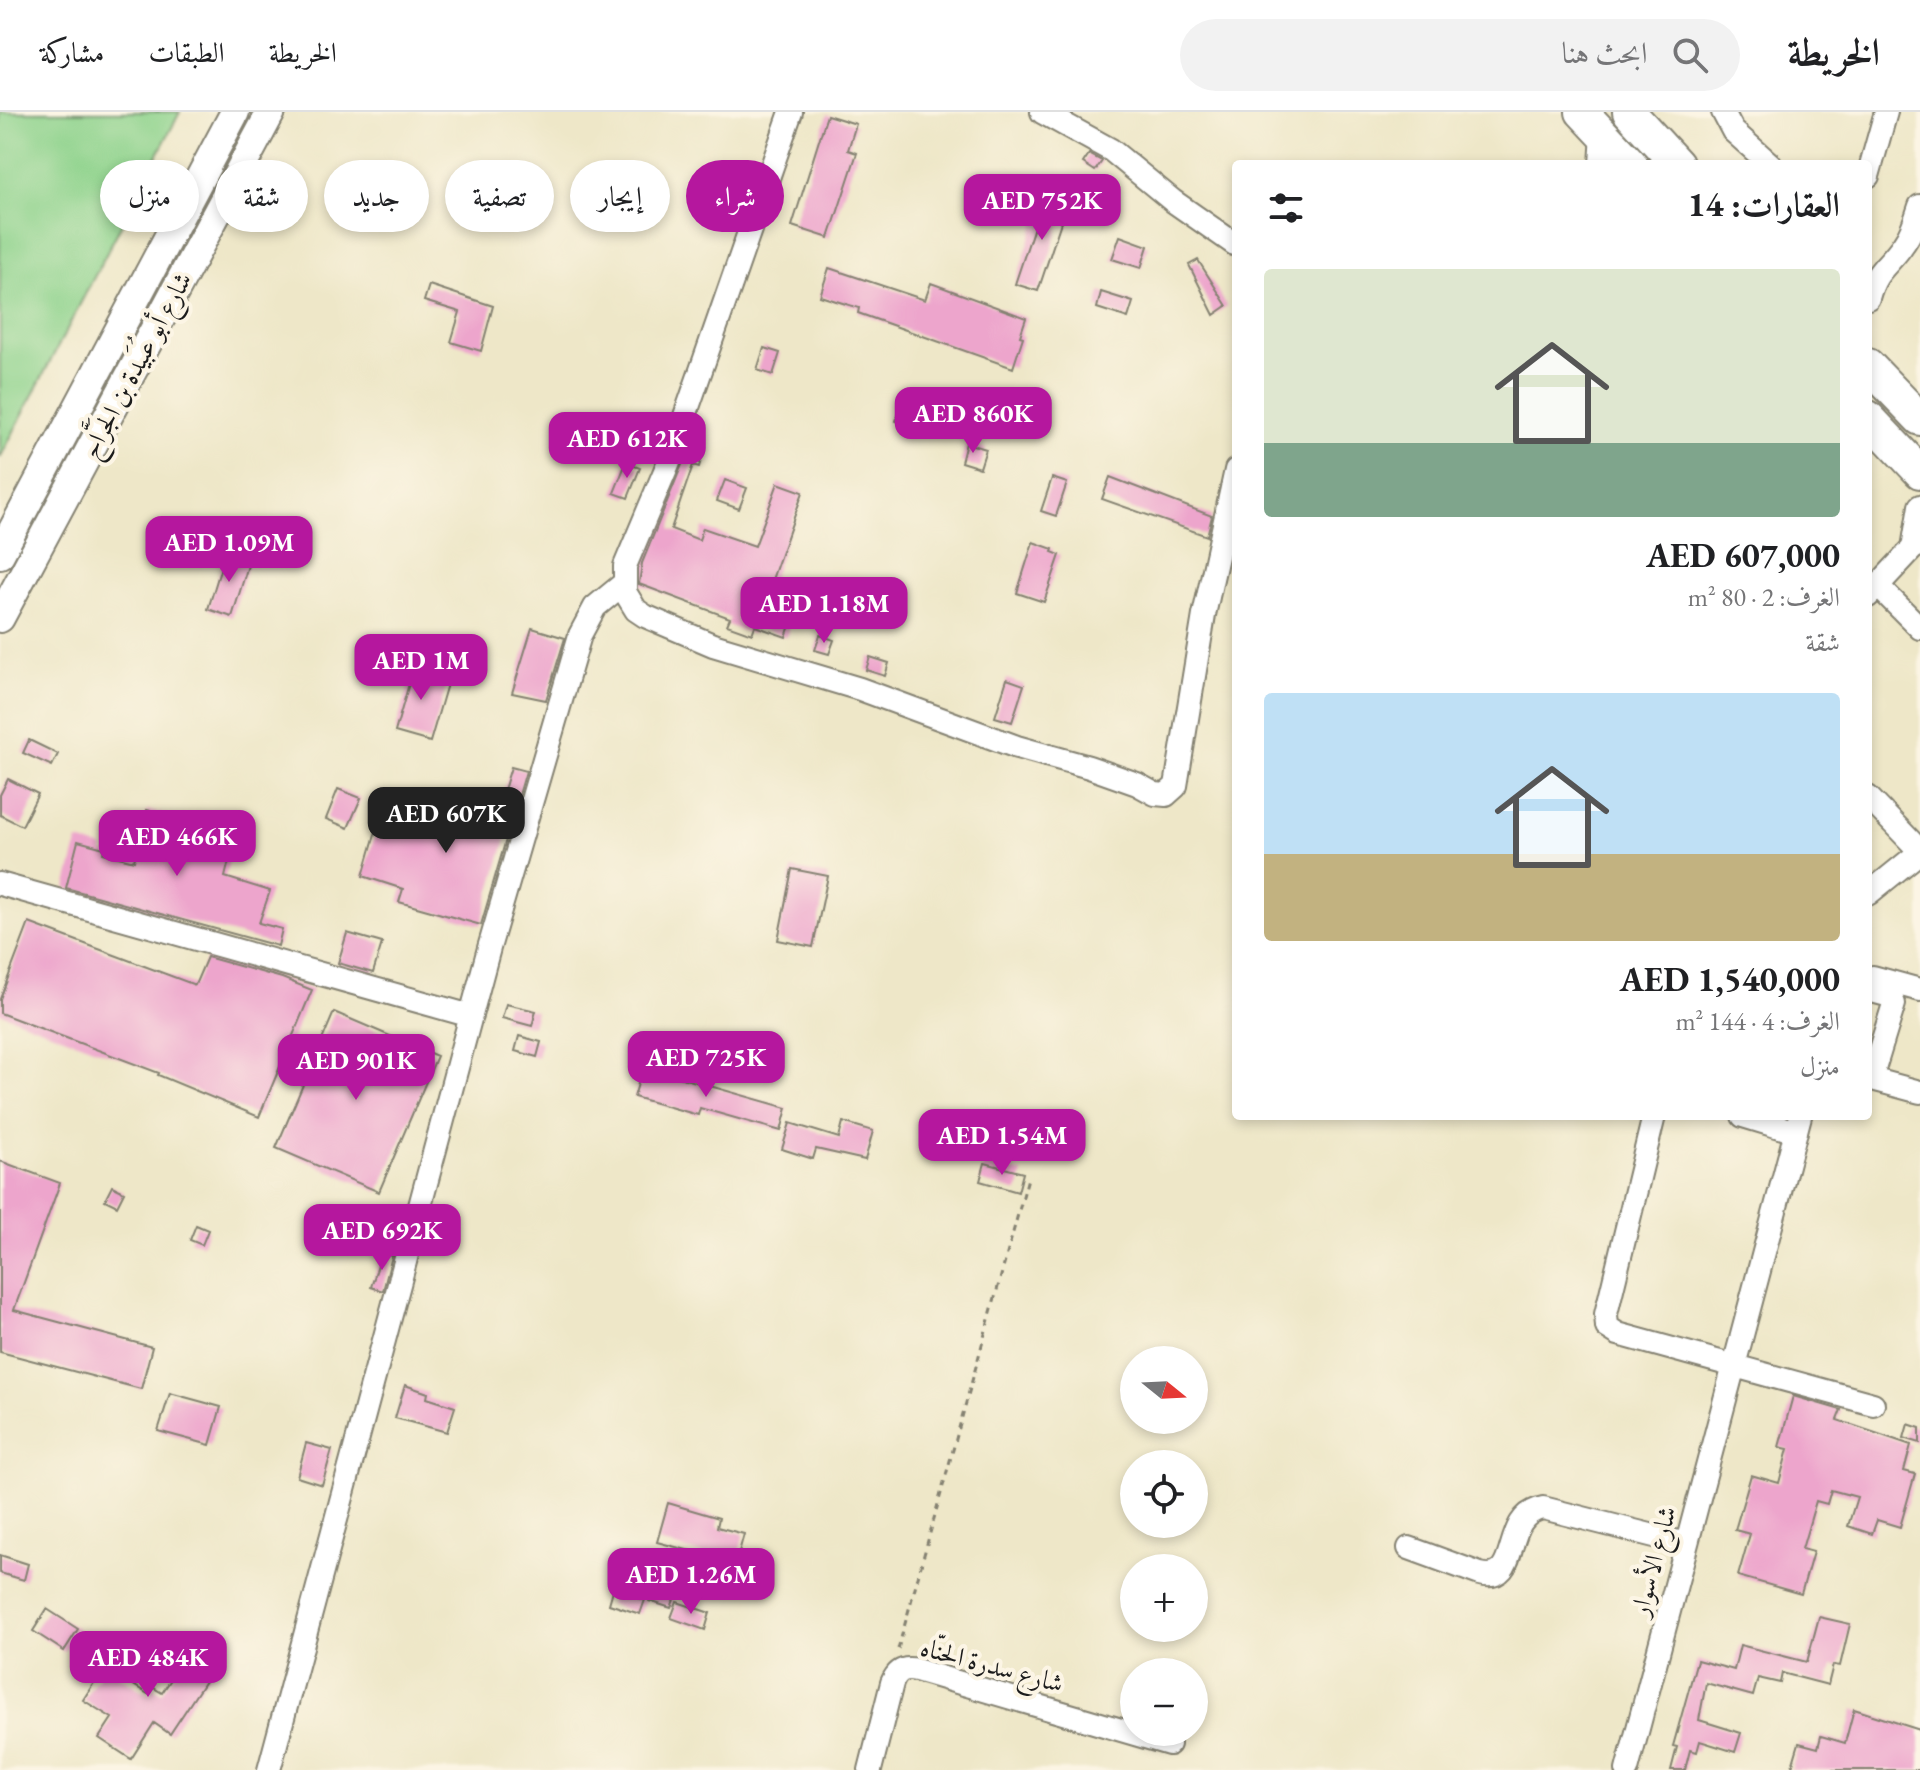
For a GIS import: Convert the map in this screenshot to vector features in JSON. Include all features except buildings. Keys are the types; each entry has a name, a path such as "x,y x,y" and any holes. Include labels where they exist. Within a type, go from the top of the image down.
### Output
{"highway":[{"path":"1629,112 1673,160"},
{"path":"1595,137 1626,160"},
{"path":"1872,368 1920,419"},
{"path":"1872,421 1920,472"}],"main road":[{"name":"شارع أبو عُبَيدة بن الجَرَّاح","path":"0,554 235,112"},
{"name":"شارع أبو عُبَيدة بن الجَرَّاح","path":"0,618 271,112"}],"street":[{"path":"791,112 680,431 625,566 623,584 630,602 645,616 713,645 860,689 1017,747 1089,767 1137,784 1155,794 1166,795 1176,786 1204,615 1232,488"},
{"path":"1042,112 1111,150 1173,201 1232,242"},
{"path":"1723,112 1733,131 1766,160"},
{"path":"1872,162 1886,112"},
{"path":"1872,287 1877,273 1911,231 1920,206"},
{"path":"1872,268 1895,254"},
{"path":"1919,625 1873,591 1918,549 1920,506"},
{"path":"269,1770 471,1016 580,635 595,607 623,584"},
{"path":"1872,801 1920,851 1872,891"},
{"path":"0,884 471,1016"},
{"path":"1872,977 1920,990"},
{"path":"1872,991 1890,996 1894,1004 1872,1072"},
{"path":"1872,1079 1920,1092"},
{"path":"1653,1120 1606,1314 1607,1327 1618,1334 1873,1404"},
{"path":"1770,1120 1798,1124"},
{"name":"شارع الأسوار","path":"1627,1770 1798,1124"},
{"path":"1409,1548 1489,1577 1504,1568 1522,1518 1531,1510 1543,1508 1686,1544"},
{"name":"شارع سدرة الحنّاه","path":"870,1770 894,1677 904,1669 1120,1730"}],"path":[{"path":"894,1677 896,1654 1028,1178"}],"green space":[{"path":"0,112 180,112 155,160 100,160 100,232 118,232 0,458"}]}
